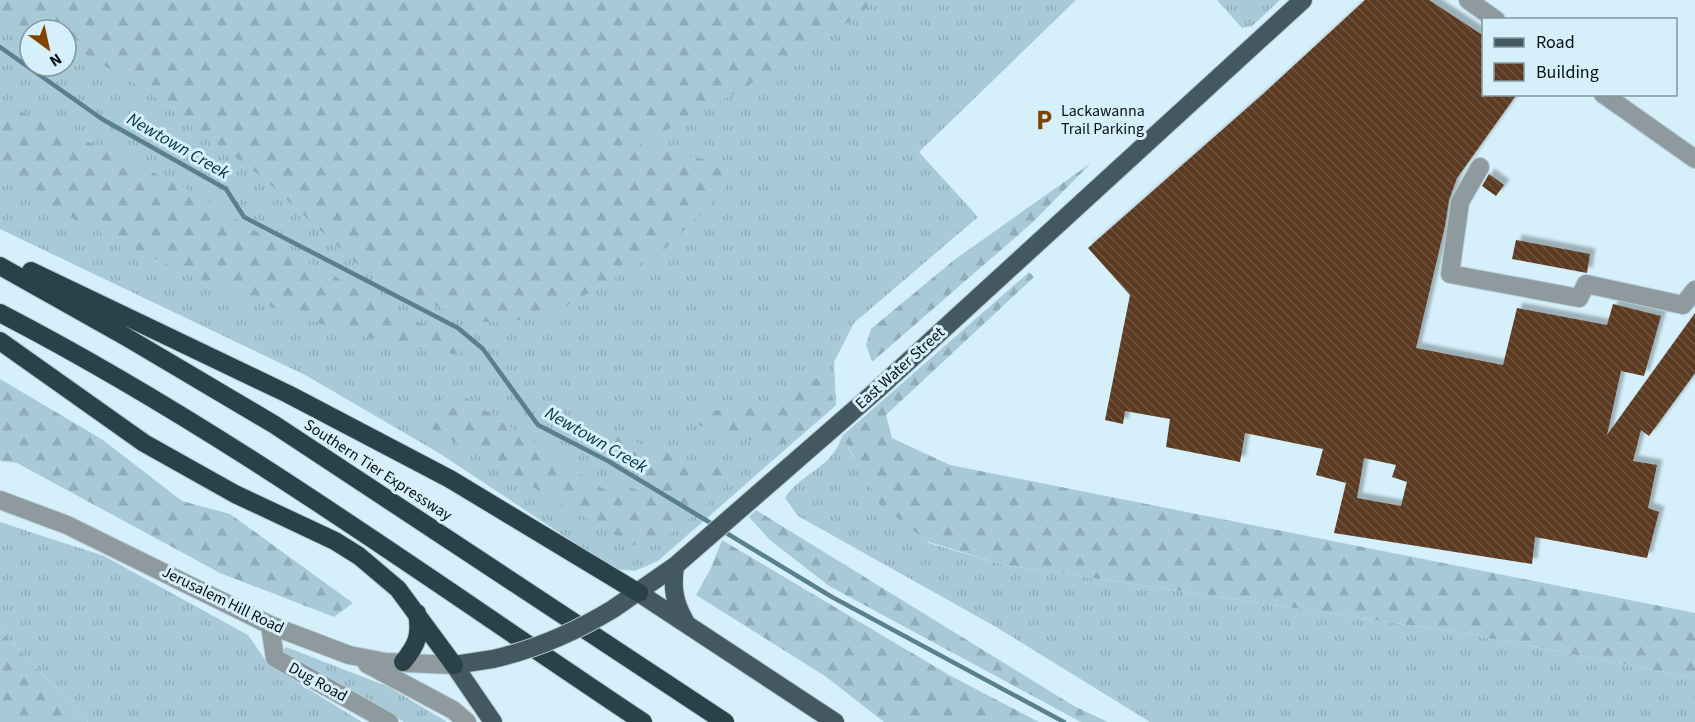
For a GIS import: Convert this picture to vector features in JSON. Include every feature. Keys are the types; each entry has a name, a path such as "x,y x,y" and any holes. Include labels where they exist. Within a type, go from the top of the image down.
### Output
{"highway":[{"path":"0,256 288,394 450,479 639,593"},
{"name":"Southern Tier Expressway","path":"0,266 275,425 725,722"},
{"path":"0,313 138,390 256,462 643,722"},
{"path":"0,341 144,442 235,494 335,541 359,556 398,590 454,665"},
{"path":"404,663 418,640 420,631 416,612"}],"main road":[{"name":"East Water Street","path":"454,665 522,652 561,638 614,609 675,566 877,390 1303,0"},
{"path":"675,566 672,589 677,606 687,624"},
{"path":"639,593 835,722"},
{"path":"454,665 493,722"}],"street":[{"path":"1468,0 1493,18"},
{"path":"1606,96 1695,159"},
{"path":"1480,167 1460,202 1450,274 1579,298 1586,284 1683,305 1695,291"},
{"name":"Jerusalem Hill Road","path":"0,500 67,525 270,625 350,655 385,662 454,665"},
{"name":"Dug Road","path":"270,625 275,658 389,722"},
{"path":"350,655 453,710 467,722"}],"green space":[{"path":"0,0 1076,0 919,152 978,217 854,323 834,362 836,405 658,561 635,571 614,569 439,453 307,376 0,229"},
{"path":"0,0 876,0 855,18 734,94 638,145 722,163 725,189 666,248 546,318 471,323 364,270 263,178 147,91 78,50 78,18 18,18 18,26 0,23"},
{"path":"1217,0 1280,0 1252,26 1242,28"},
{"path":"0,105 35,117 180,185 303,260 458,343 459,355 399,345 280,310 164,263 53,208 0,179"},
{"path":"1091,163 1032,223 872,362 866,345 871,329 954,260"},
{"path":"1029,272 1034,277 886,415 892,438 950,465 1695,613 1695,678 1468,634 1004,565 929,542 880,505 842,436"},
{"path":"817,378 827,386 834,407 791,444 761,443 699,425 701,411 742,409 782,401"},
{"path":"0,379 103,440 182,501 230,514 353,603 334,617 220,573 17,463 0,461"},
{"path":"439,397 465,397 605,490 620,483 649,495 645,468 609,445 611,434 697,463 721,468 727,480 721,493 662,541 633,545 429,427"},
{"path":"842,436 853,457 929,543 1004,565 1468,634 1695,678 1695,722 1150,722 996,627 798,516 785,498 799,482 824,464"},
{"path":"756,510 1074,706 1108,722 1081,722 829,586 770,540 749,517"},
{"path":"0,522 104,556 248,635 268,664 362,722 88,722 0,630"},
{"path":"722,540 949,675 1039,722 884,722 825,676 696,595 711,568"},
{"path":"0,630 88,722 0,722"},
{"path":"286,647 389,687 447,722 404,722 282,652"}],"building":[{"path":"1365,0 1429,0 1482,35 1482,96 1516,96 1457,178 1449,200 1416,348 1503,365 1517,308 1607,325 1613,304 1661,316 1644,376 1621,371 1607,435 1695,313 1695,373 1649,436 1641,430 1633,461 1657,465 1648,508 1659,512 1647,558 1535,537 1532,564 1334,533 1346,483 1316,475 1323,449 1245,433 1240,462 1166,447 1170,419 1125,411 1123,424 1105,420 1130,295 1088,248 1263,94","holes":["1364,458 1396,465 1392,477 1407,482 1401,506 1357,498"]},
{"path":"1489,174 1504,185 1496,196 1482,186"},
{"path":"1516,240 1590,254 1587,273 1512,259"}],"waterway":[{"name":"Newtown Creek","path":"0,47 102,119 226,189 244,217 458,328 483,349 538,425 608,461 714,525"},
{"name":"Newtown Creek","path":"723,531 832,597 1064,722"}],"place":[{"name":"Lackawanna Trail Parking","path":"1044,120"}]}
